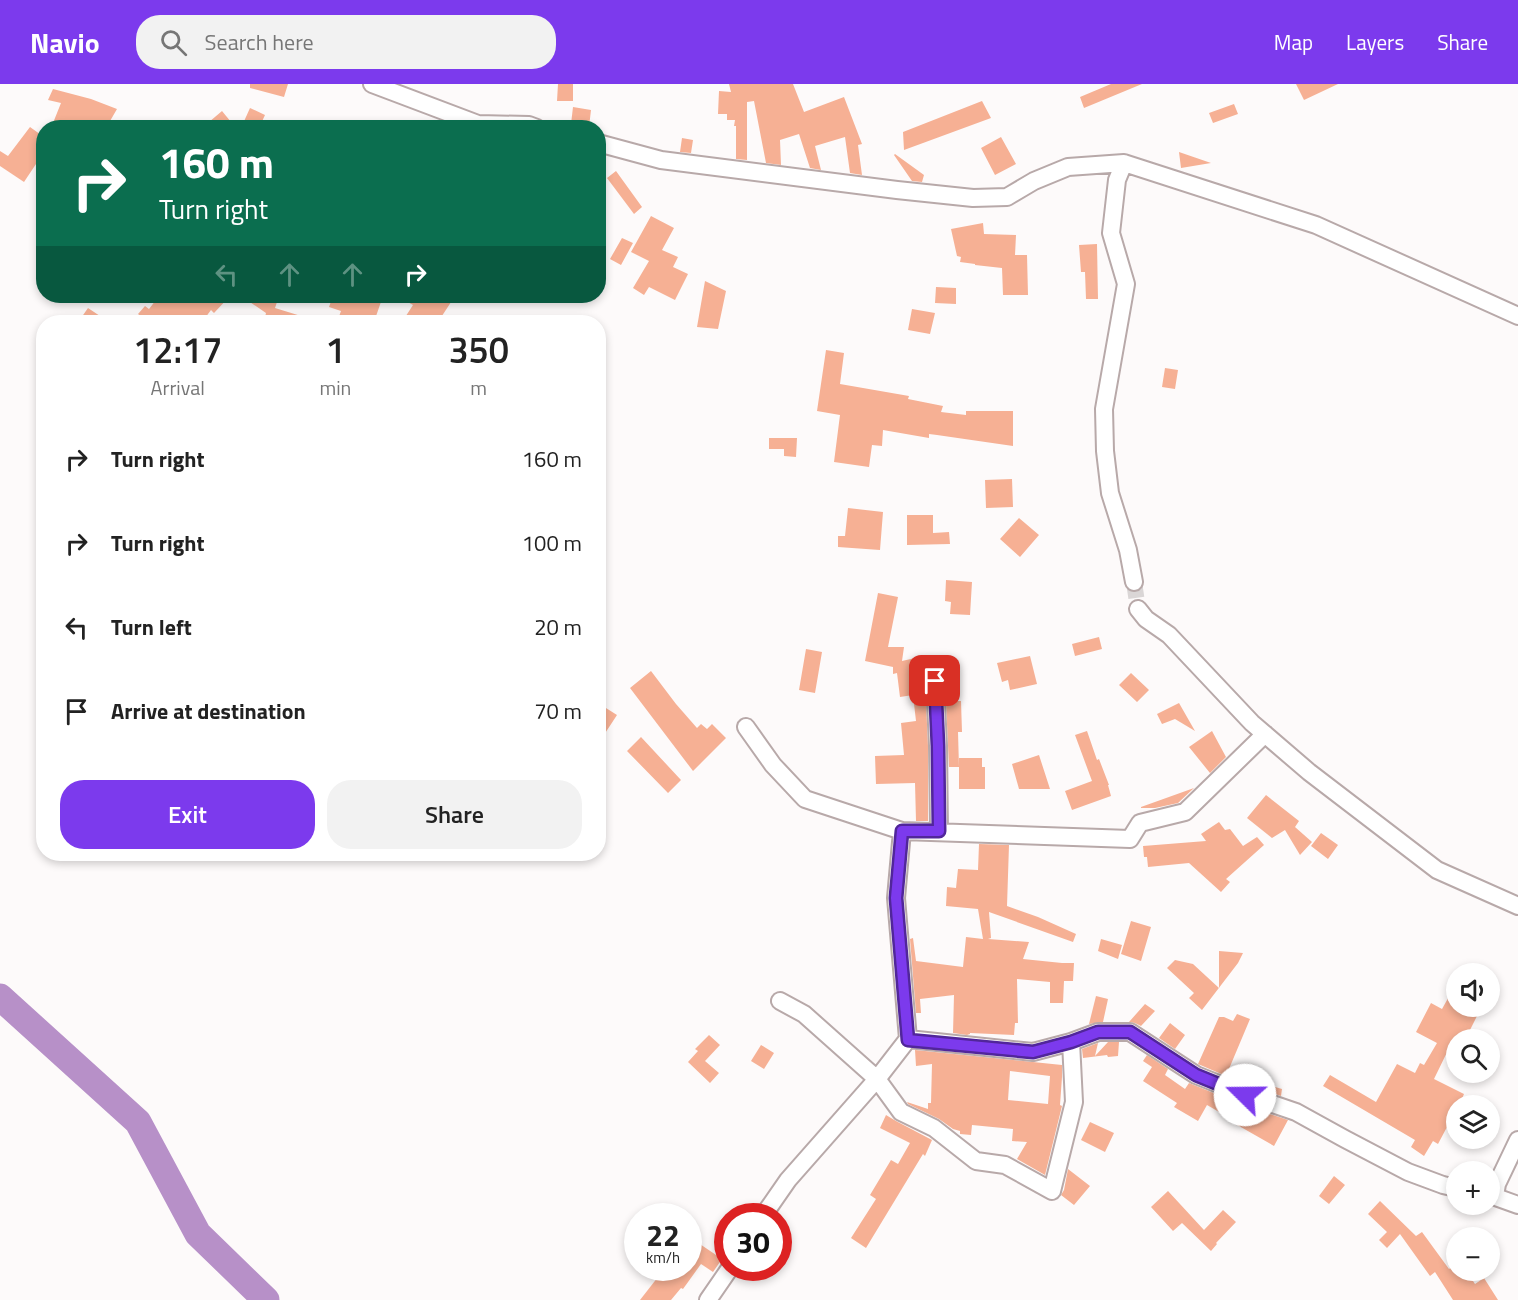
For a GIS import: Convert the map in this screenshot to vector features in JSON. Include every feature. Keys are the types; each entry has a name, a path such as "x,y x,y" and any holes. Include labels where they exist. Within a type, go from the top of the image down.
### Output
{"street":[{"path":"372,84 467,120"},
{"path":"606,145 661,160 973,198 1007,197 1034,181 1068,167 1124,163 1316,225 1518,316"},
{"path":"1124,163 1117,180 1111,233 1126,284 1104,409 1105,451 1110,494 1128,550 1134,582"},
{"path":"1138,609 1146,619 1169,635 1252,723 1309,772 1437,870 1518,906"},
{"path":"935,681 939,831"},
{"path":"746,727 773,765 805,799 902,831 1130,839 1140,823 1185,812 1265,734"},
{"path":"772,1203 788,1180 908,1040 896,898 902,831"},
{"path":"780,1001 804,1014 877,1078 900,1112 934,1128 976,1161 1005,1166 1052,1191 1074,1102 1071,1042"},
{"path":"908,1040 1033,1052 1098,1032 1130,1032 1196,1075 1296,1112 1408,1172 1446,1186"},
{"path":"1500,1178 1518,1140"},
{"path":"1500,1198 1518,1205"},
{"path":"708,1300 721,1281"}],"building":[{"path":"250,84 288,84 284,97 250,88"},
{"path":"558,84 573,84 573,101 557,101"},
{"path":"729,84 793,84 804,112 844,97 862,144 858,145 862,175 850,173 845,137 815,146 821,170 810,168 799,134 780,140 781,165 766,163 754,101 747,102 747,160 736,159 735,120 727,120 727,114 718,114 719,91 731,92"},
{"path":"1111,84 1142,84 1084,108 1080,97"},
{"path":"1296,84 1338,84 1304,100"},
{"path":"53,89 117,109 111,120 54,120 61,103 48,100"},
{"path":"982,101 991,118 904,150 903,132"},
{"path":"1234,104 1238,114 1213,123 1209,113"},
{"path":"573,107 591,110 590,120 571,120"},
{"path":"250,108 265,115 263,120 245,120"},
{"path":"222,111 229,120 211,120"},
{"path":"30,127 36,131 36,164 24,182 0,166 0,151 8,156"},
{"path":"1001,137 1016,164 995,175 981,148"},
{"path":"682,138 693,140 691,153 680,152"},
{"path":"1179,152 1211,163 1181,168"},
{"path":"895,154 924,175 922,182 912,181"},
{"path":"616,171 642,207 634,214 607,178"},
{"path":"651,216 674,228 662,250 678,257 673,267 688,274 675,300 649,287 644,295 633,288 649,261 631,252"},
{"path":"983,223 984,234 1016,235 1015,255 1027,255 1028,295 1003,295 1002,268 960,262 961,257 957,256 951,229"},
{"path":"622,238 633,243 621,265 610,259"},
{"path":"1097,244 1098,299 1086,299 1085,272 1081,272 1079,245"},
{"path":"705,281 726,291 718,329 697,327"},
{"path":"936,287 956,288 956,304 935,303"},
{"path":"154,303 223,303 214,313 211,310 207,315 138,314 145,306 149,309"},
{"path":"251,303 277,303 275,308 298,315 266,315 266,313"},
{"path":"330,303 381,303 376,315 340,315 341,311 329,307"},
{"path":"409,303 450,303 443,315 407,315 413,305"},
{"path":"88,308 98,315 83,315"},
{"path":"912,309 935,313 930,334 908,330"},
{"path":"826,350 844,353 840,384 909,396 908,399 943,406 941,412 966,415 966,411 1013,411 1013,446 929,434 929,438 883,430 882,446 872,445 869,467 834,462 840,415 817,411"},
{"path":"1165,368 1178,370 1175,389 1162,387"},
{"path":"769,438 797,438 796,457 784,456 784,449 769,449"},
{"path":"1012,479 1013,507 986,508 985,480"},
{"path":"848,508 883,512 880,550 838,547 838,536 845,536"},
{"path":"907,515 933,515 933,533 949,532 950,544 907,545"},
{"path":"1019,518 1039,535 1020,557 1000,539"},
{"path":"946,580 972,582 970,615 950,614 951,602 945,601"},
{"path":"878,593 898,597 888,647 904,647 902,661 928,655 936,670 954,669 955,701 961,701 962,732 958,732 959,767 949,767 944,676 939,671 930,672 925,681 928,821 916,821 915,783 876,784 875,756 904,755 901,723 916,721 913,695 900,697 897,673 893,674 893,667 865,661"},
{"path":"1099,637 1102,649 1075,656 1072,644"},
{"path":"806,649 822,652 815,693 799,690"},
{"path":"1030,656 1037,684 1010,690 1008,680 1002,682 997,663"},
{"path":"651,671 697,728 701,724 707,729 712,724 726,738 693,771 630,688"},
{"path":"1131,673 1149,690 1137,702 1119,685"},
{"path":"1179,703 1195,731 1175,719 1162,724 1157,714"},
{"path":"606,708 617,715 606,732"},
{"path":"1087,731 1109,785 1111,796 1072,810 1065,791 1092,781 1075,735"},
{"path":"1212,731 1226,757 1210,773 1189,747"},
{"path":"641,737 681,780 668,793 627,751"},
{"path":"1039,755 1050,789 1019,789 1012,764"},
{"path":"959,758 982,758 982,767 985,767 985,789 959,789"},
{"path":"1194,788 1178,803 1155,808 1141,808 1141,807"},
{"path":"1266,795 1299,821 1295,827 1312,842 1300,855 1285,830 1272,838 1247,818"},
{"path":"1219,822 1225,830 1230,829 1243,846 1257,837 1264,845 1226,879 1230,882 1221,892 1189,863 1148,867 1143,846 1206,841 1201,834"},
{"path":"1321,833 1338,845 1328,859 1311,846"},
{"path":"979,844 1009,845 1007,906 1076,934 1073,942 989,912 991,938 988,939 1029,942 1023,959 1074,963 1073,981 1064,981 1063,1003 1050,1003 1050,982 1017,979 1018,1023 1015,1023 1014,1035 953,1033 954,995 920,999 921,1013 916,1013 910,939 913,938 916,961 963,967 966,937 983,939 978,909 946,906 947,887 956,888 958,869 978,870"},
{"path":"1131,921 1151,927 1141,961 1121,954"},
{"path":"1101,939 1122,945 1118,959 1098,951"},
{"path":"1219,951 1243,953 1238,963 1219,988"},
{"path":"1175,960 1193,964 1219,988 1202,1010 1189,998 1194,993 1167,968"},
{"path":"1096,996 1108,999 1103,1022 1089,1024"},
{"path":"1446,1002 1446,1017 1476,1017 1470,1029 1446,1029 1446,1054 1434,1079 1464,1094 1446,1095 1446,1129 1438,1144 1433,1141 1424,1156 1411,1147 1415,1140 1323,1086 1330,1075 1376,1102 1397,1064 1415,1073 1420,1063 1424,1065 1437,1043 1416,1032 1431,1003 1442,1009"},
{"path":"1145,1004 1155,1011 1141,1026 1129,1022"},
{"path":"1237,1014 1250,1019 1226,1076 1198,1064 1219,1017 1233,1021"},
{"path":"1170,1023 1185,1035 1175,1049 1159,1038"},
{"path":"709,1035 720,1045 705,1061 719,1073 710,1083 688,1062 698,1051 695,1049"},
{"path":"1108,1042 1119,1042 1118,1056 1083,1058 1082,1049 1098,1043 1095,1056"},
{"path":"761,1045 774,1053 764,1069 751,1061"},
{"path":"915,1050 1062,1065 1060,1105 1062,1106 1045,1175 1017,1159 1027,1142 1012,1141 1013,1129 972,1125 971,1135 960,1134 960,1131 908,1104 907,1102 928,1109 928,1103 931,1103 932,1064 916,1066","holes":["1010,1071 1050,1076 1048,1104 1008,1100"]},
{"path":"1147,1055 1168,1069 1165,1075 1185,1089 1189,1083 1288,1120 1274,1146 1207,1105 1198,1121 1174,1107 1177,1103 1143,1081 1152,1067 1143,1061"},
{"path":"1247,1079 1282,1089 1281,1096 1246,1084"},
{"path":"886,1115 932,1140 925,1156 923,1154 866,1248 851,1238 876,1199 870,1195 891,1160 898,1164 910,1143 880,1128"},
{"path":"1090,1122 1114,1133 1105,1152 1081,1140"},
{"path":"1068,1169 1090,1186 1074,1205 1061,1195"},
{"path":"1334,1176 1345,1185 1329,1204 1319,1196"},
{"path":"1168,1191 1204,1230 1223,1210 1236,1222 1211,1251 1182,1223 1173,1231 1151,1207"},
{"path":"1380,1201 1416,1236 1422,1232 1446,1265 1446,1281 1473,1281 1475,1284 1486,1281 1498,1300 1453,1300 1435,1272 1430,1276 1400,1234 1387,1248 1379,1240 1387,1232 1368,1214"},
{"path":"702,1245 714,1254 713,1272 702,1265"},
{"path":"655,1281 689,1281 671,1300 640,1300"}],"waterway":[{"path":"0,997 138,1122 198,1234 266,1300"}],"tunnel":[{"path":"1134,582 1138,609"}],"route":[{"path":"935,681 939,831 902,831 896,898 908,1040 1033,1052 1098,1032 1130,1032 1196,1075 1245,1095"}]}
